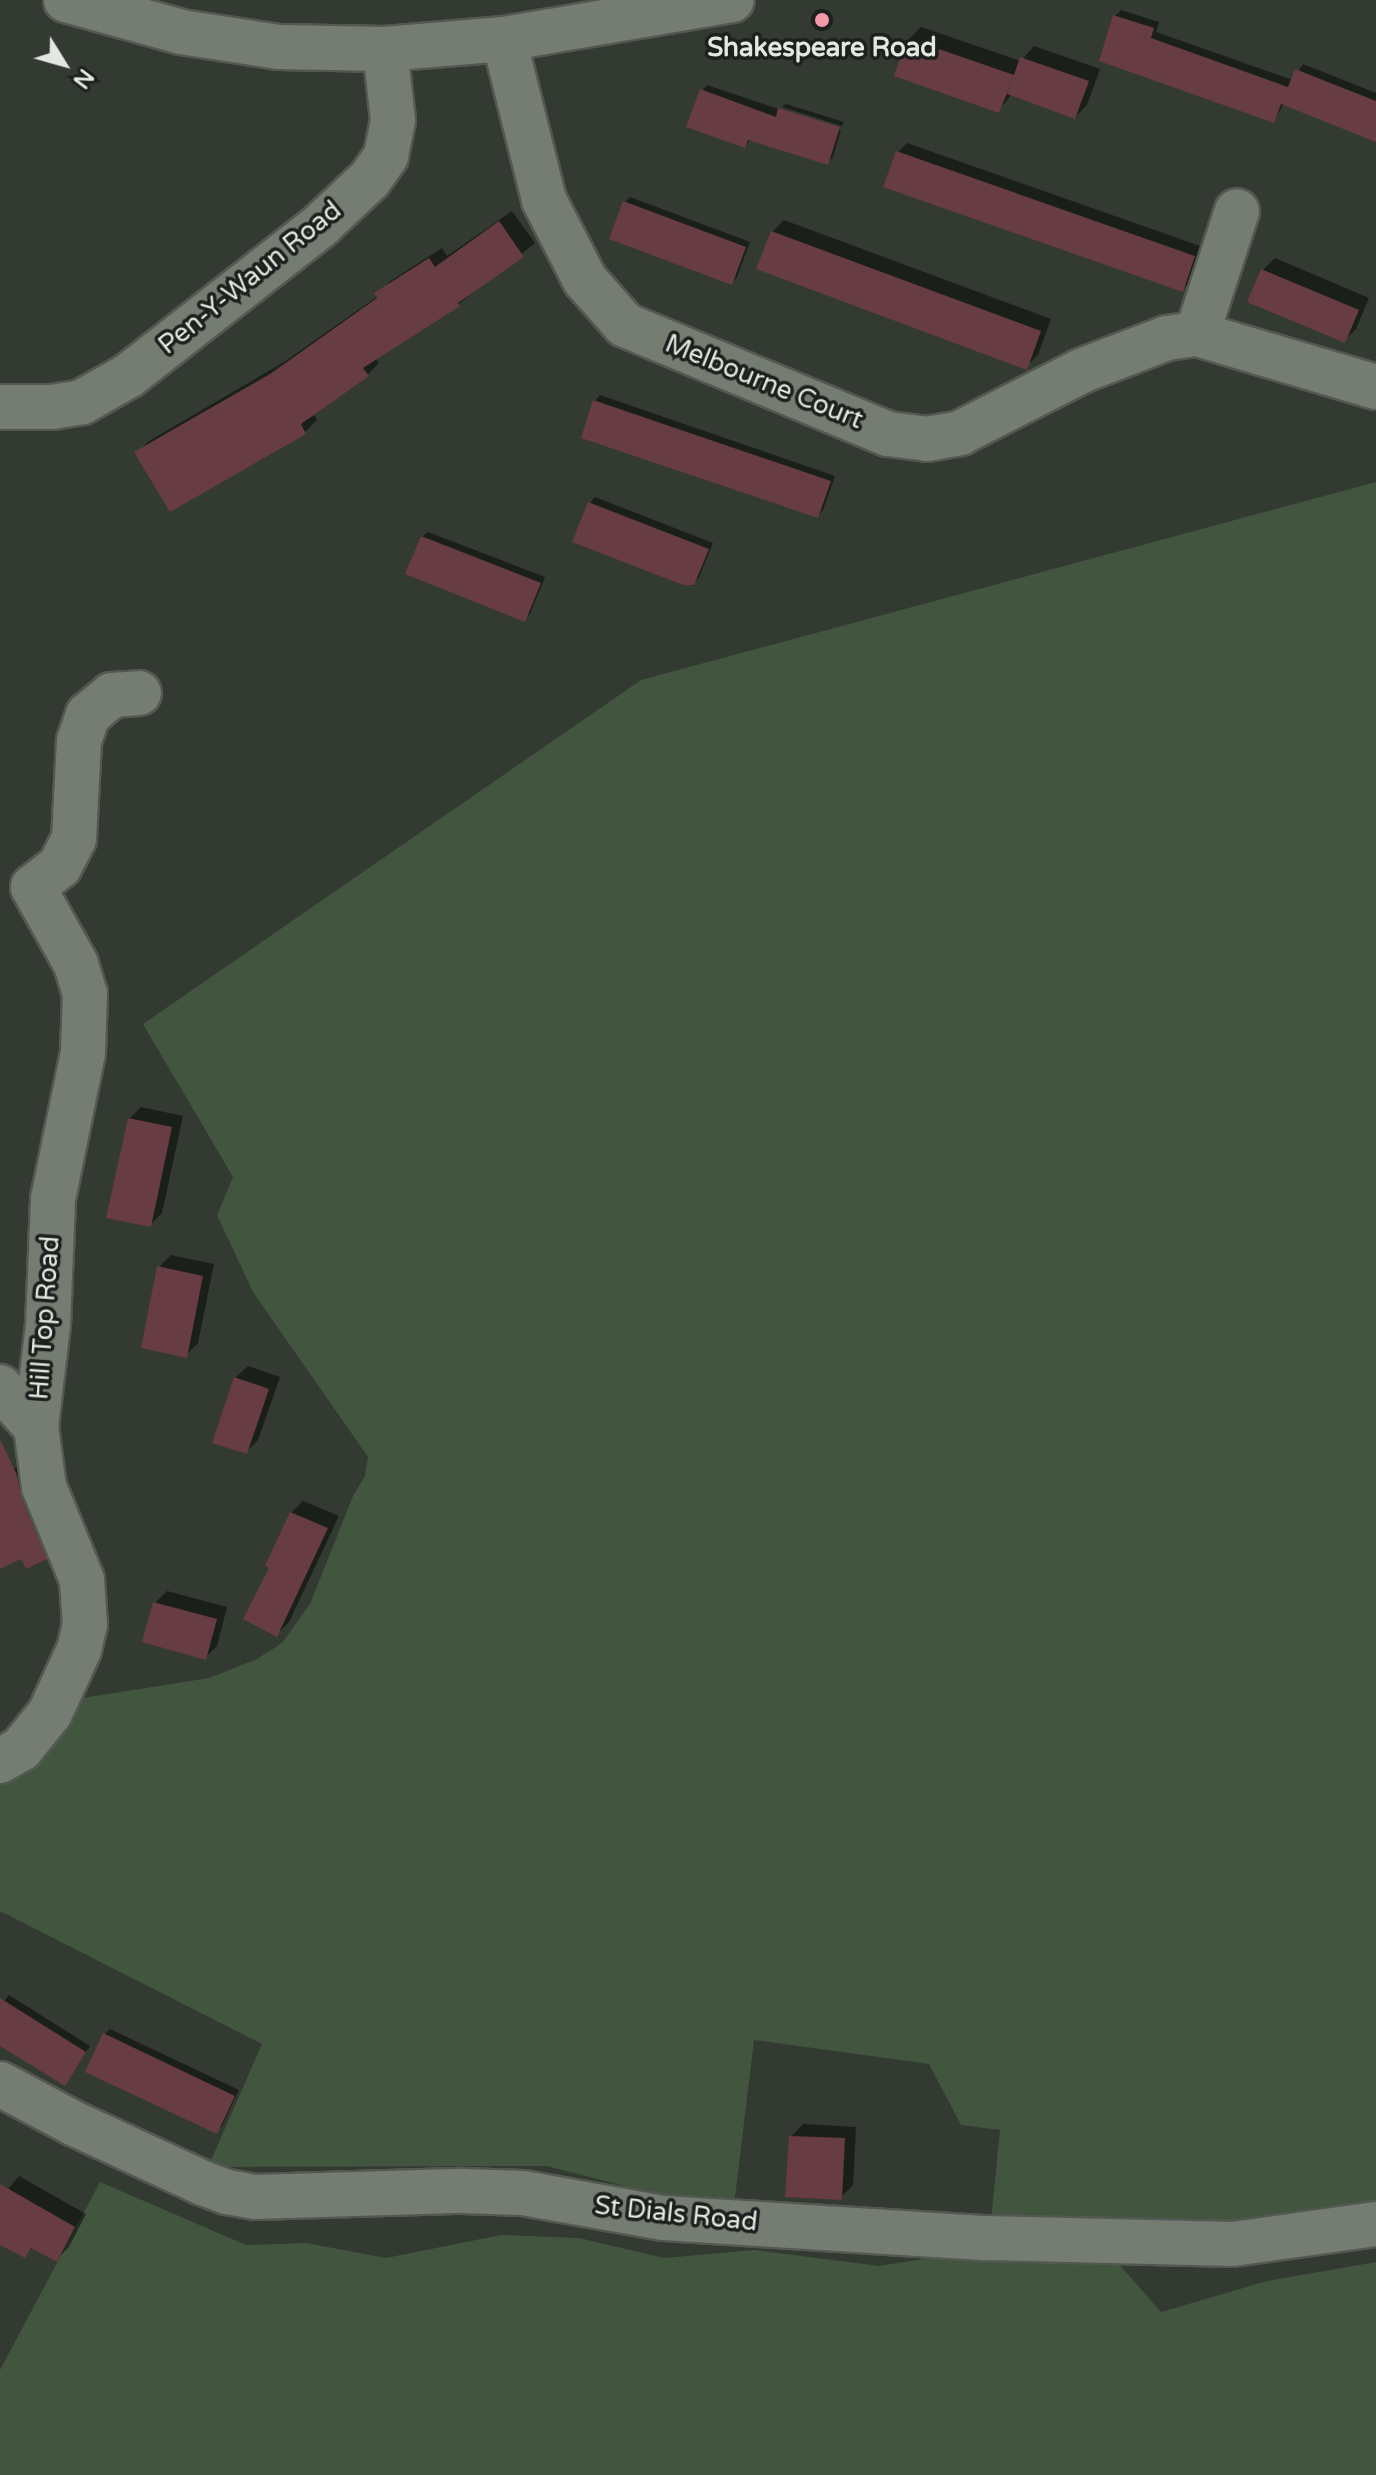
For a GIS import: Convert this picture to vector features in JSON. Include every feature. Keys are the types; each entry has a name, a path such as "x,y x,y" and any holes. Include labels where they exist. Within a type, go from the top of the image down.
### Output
{"street":[{"path":"66,0 186,16 279,47 385,49 504,39 732,0"},
{"name":"Melbourne Court","path":"504,39 544,200 585,280 625,325 888,434 927,439 960,433 1033,394 1118,355 1167,338 1197,334 1376,387"},
{"name":"Pen-Y-Waun Road","path":"0,407 52,407 82,402 128,376 321,225 370,179 386,156 393,120 385,49"},
{"path":"1197,334 1237,211"},
{"path":"16,883 60,866 74,839 78,811 77,755 82,727 88,715 112,695 139,693"},
{"name":"Hill Top Road","path":"0,1761 21,1749 50,1713 79,1650 85,1625 82,1580 44,1487 36,1427 48,1325 53,1199 81,1064 85,994 76,964 16,883"},
{"path":"0,1387 36,1427"},
{"name":"St Dials Road","path":"0,2084 73,2123 203,2183 255,2197 463,2191 523,2193 664,2218 1063,2240 1233,2244 1376,2224"}],"green space":[{"path":"1376,482 1376,2214 1303,2226 990,2231 1000,2130 961,2125 929,2064 754,2040 733,2214 547,2166 208,2167 262,2044 0,1911 0,1780 19,1771 60,1736 76,1699 209,1678 257,1659 282,1643 310,1604 353,1496 365,1476 368,1457 253,1292 217,1215 233,1177 143,1024 641,680"},
{"path":"100,2182 246,2245 306,2243 386,2258 501,2235 579,2238 664,2258 754,2250 879,2266 948,2255 1118,2263 1161,2312 1267,2281 1376,2262 1376,2475 0,2475 0,2370"}],"building":[{"path":"1113,15 1154,28 1151,38 1288,87 1295,69 1376,101 1376,142 1281,104 1274,123 1099,61"},
{"path":"907,38 1014,75 1020,57 1089,81 1075,119 1007,94 1014,76 999,113 894,76"},
{"path":"700,89 776,117 778,108 840,127 828,165 748,140 745,148 686,127"},
{"path":"896,151 1195,256 1183,292 883,187"},
{"path":"623,201 746,247 732,285 609,239"},
{"path":"499,221 524,257 458,303 460,306 363,368 369,376 301,424 306,434 170,512 134,452 270,374 377,298 374,293 429,258 435,267"},
{"path":"771,231 1041,331 1027,370 756,269"},
{"path":"1261,269 1359,310 1345,343 1247,302"},
{"path":"593,400 831,481 818,518 581,438"},
{"path":"588,502 709,549 694,585 683,585 572,542"},
{"path":"421,536 541,583 525,622 405,574"},
{"path":"128,1118 172,1127 151,1227 106,1218"},
{"path":"157,1266 203,1276 187,1358 141,1348"},
{"path":"234,1377 269,1389 247,1454 212,1443"},
{"path":"0,1439 17,1475 21,1496 47,1559 26,1569 21,1559 0,1569"},
{"path":"290,1512 328,1528 277,1637 243,1619 269,1568 265,1566"},
{"path":"153,1602 217,1619 206,1660 142,1642"},
{"path":"0,1998 86,2052 65,2086 0,2046"},
{"path":"103,2033 235,2096 217,2134 85,2072"},
{"path":"789,2136 845,2138 842,2200 785,2197"},
{"path":"0,2184 75,2227 57,2262 31,2248 25,2258 0,2245"}],"place":[{"name":"Shakespeare Road","path":"822,20"}]}
